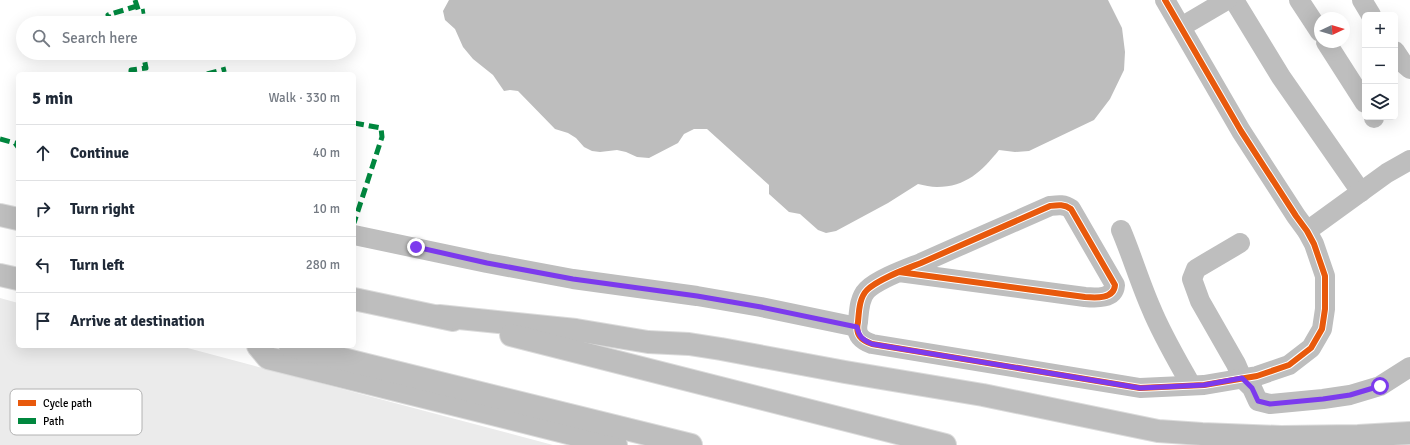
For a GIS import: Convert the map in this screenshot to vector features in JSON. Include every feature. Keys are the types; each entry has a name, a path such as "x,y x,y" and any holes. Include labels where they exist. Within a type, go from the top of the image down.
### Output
{"highway":[{"path":"0,215 16,219"},
{"path":"0,275 16,279"},
{"path":"356,299 439,316 945,445"},
{"path":"439,316 576,330 648,342 690,344 709,347 983,395 1158,430 1202,434 1281,436 1358,436 1410,433"},
{"path":"260,348 268,358 616,445"},
{"path":"298,348 691,445"}],"street":[{"path":"898,272 1098,298 1106,296 1115,289 1115,284 1071,209 1062,205 1050,206 898,272 866,290 861,299 857,327 859,335 864,341 872,344 1140,388 1204,385 1257,376 1290,364 1311,348 1322,329 1325,309 1325,276 1314,244 1307,230 1292,210 1241,131 1165,0"},
{"path":"1181,27 1227,0"},
{"path":"1234,0 1281,77 1361,192"},
{"path":"1300,0 1314,22"},
{"path":"1362,0 1369,12"},
{"path":"1330,48 1362,99"},
{"path":"1398,55 1410,69"},
{"path":"1307,230 1388,173 1410,160"},
{"path":"1121,230 1133,257 1151,310 1191,385"},
{"path":"356,235 487,263 573,279 697,296 857,327"},
{"path":"1240,243 1196,269 1192,280 1200,301 1236,364 1242,378 1252,388 1258,401 1270,404 1350,395 1380,386 1410,367"}],"shaded area":[{"path":"449,0 1108,0 1122,28 1125,52 1124,70 1110,99 1094,120 1029,151 1015,152 999,150 980,171 965,181 957,184 937,187 918,184 888,203 836,231 826,233 818,230 800,214 789,212 769,194 769,185 707,129 694,129 684,134 678,143 649,158 637,157 617,150 600,152 592,151 584,147 576,138 568,133 555,129 518,91 504,91 493,75 473,59 463,47 455,29 445,20 443,11"},
{"path":"0,298 16,302 16,348 188,348 553,445 0,445"}],"marked path":[{"path":"135,0 139,12 145,11"},
{"path":"108,16 137,6"},
{"path":"131,72 131,70 146,68 144,60"},
{"path":"215,72 226,69"},
{"path":"356,123 381,128 382,137 356,217"},
{"path":"0,139 16,144"}],"cycle path":[{"path":"899,272 1085,297 1104,297 1108,295 1114,290 1115,285 1071,209 1058,205 1050,206 892,275 878,282 867,290 862,297 857,327 858,334 862,339 872,344 1140,388 1204,385 1257,376 1289,365 1311,348 1322,329 1325,309 1325,276 1314,244 1241,131 1165,0"}],"route":[{"path":"416,247 487,263 573,279 697,296 816,318 857,327 859,335 864,341 872,344 1140,388 1204,385 1242,378 1252,388 1258,401 1270,404 1350,395 1380,386"}]}
